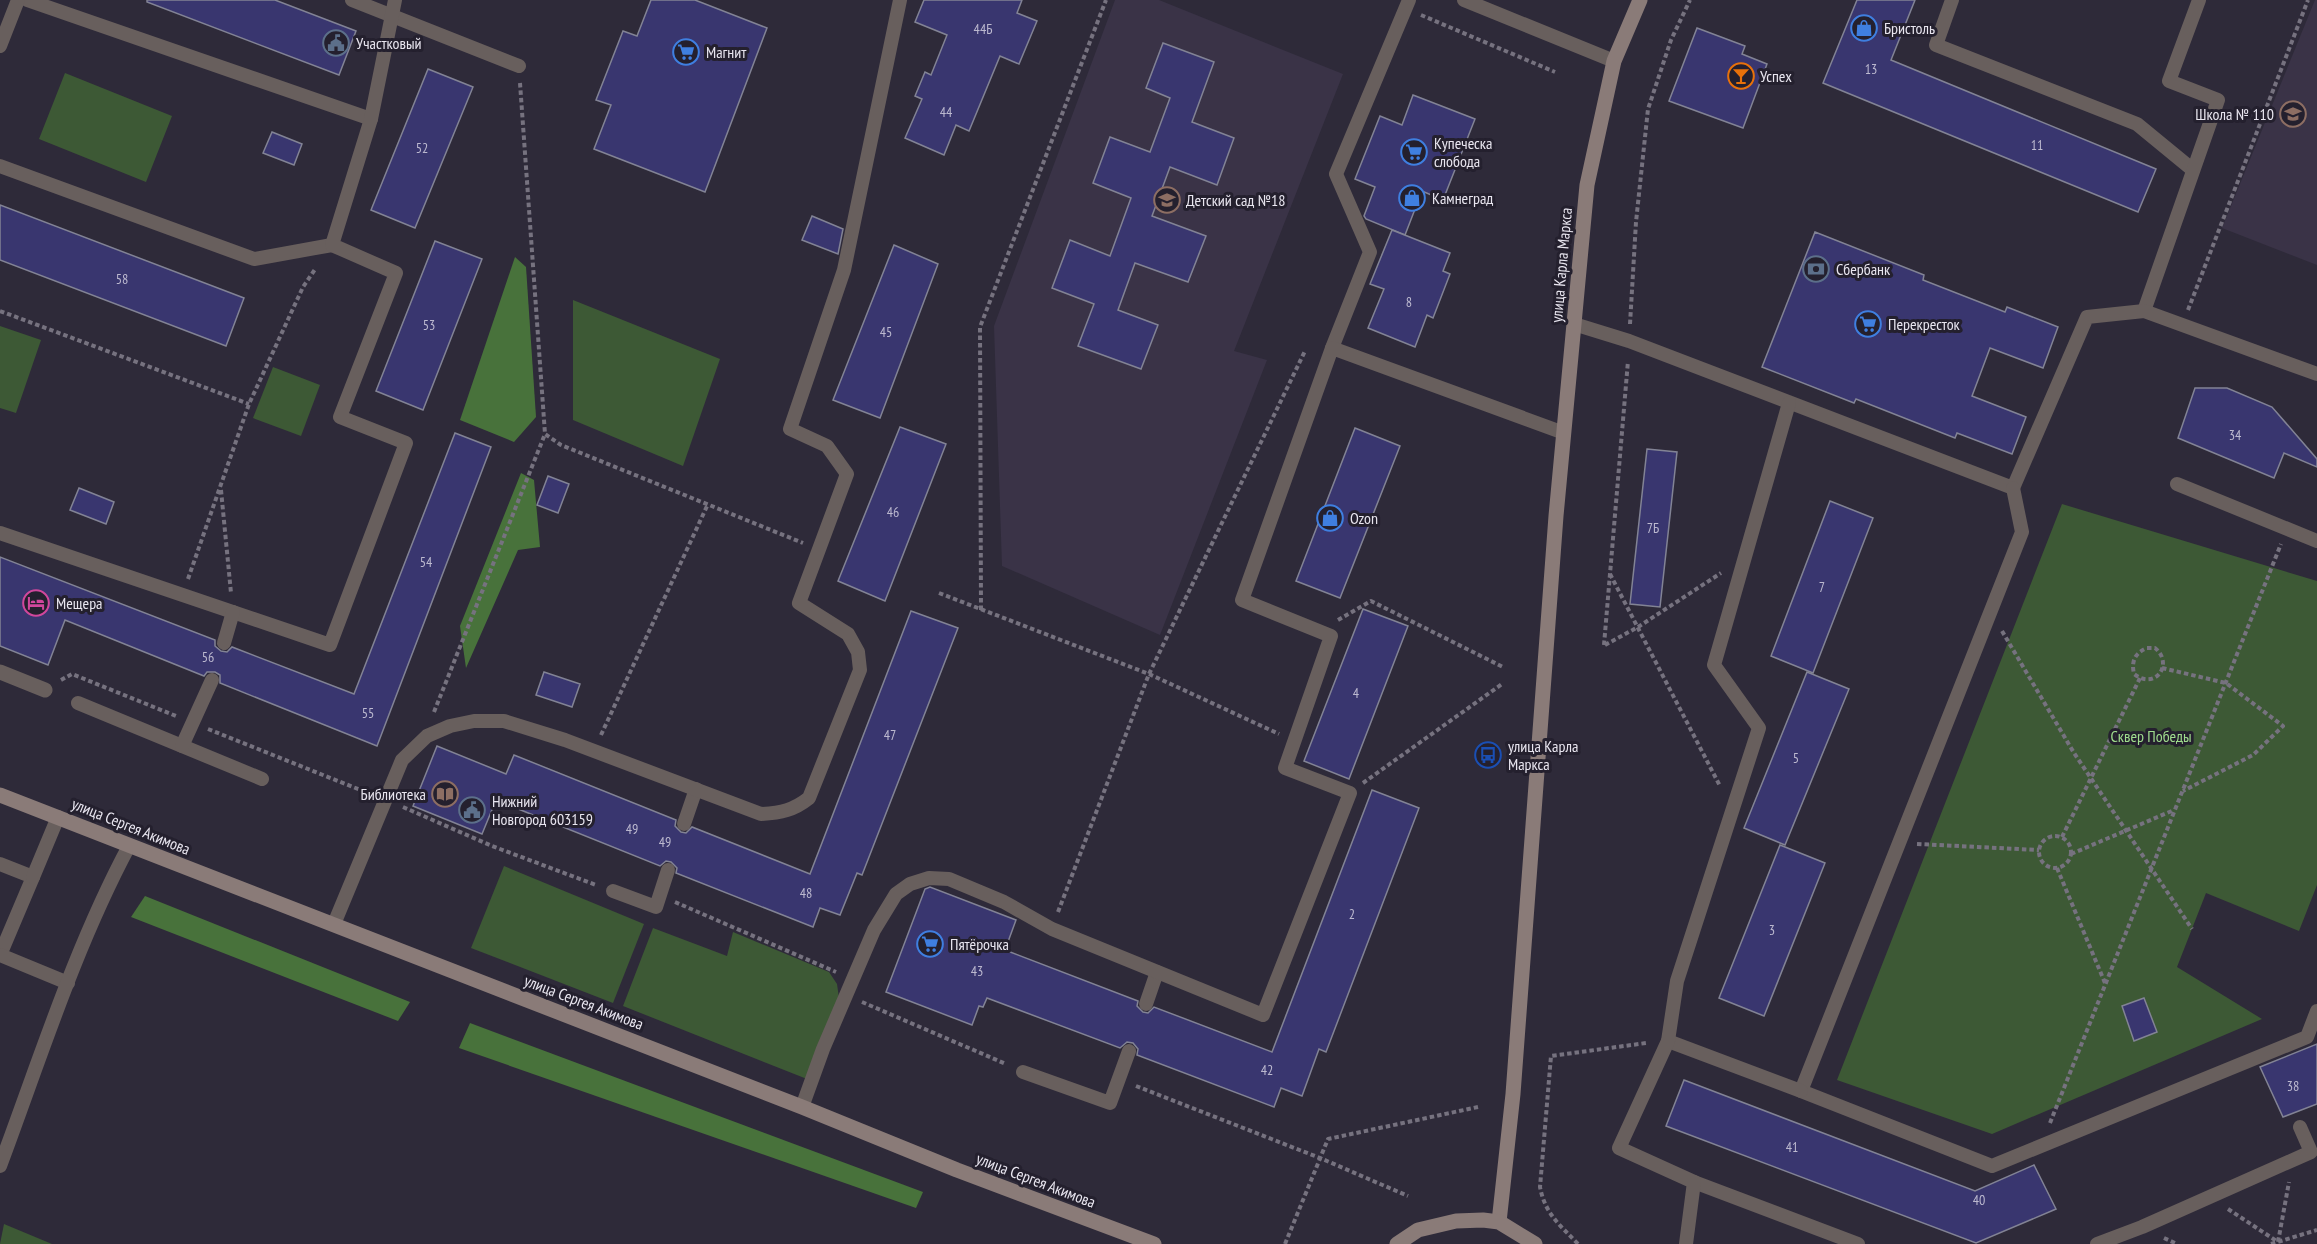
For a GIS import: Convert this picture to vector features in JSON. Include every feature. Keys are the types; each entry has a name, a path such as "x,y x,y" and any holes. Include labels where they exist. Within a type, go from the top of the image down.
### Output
{"street":[{"name":"улица Карла Маркса","path":"1499,1222 1513,1095 1564,433 1587,185 1614,61 1640,0"},
{"path":"0,672 45,690"},
{"name":"улица Сергея Акимова","path":"0,795 802,1107 957,1170 1154,1244"},
{"path":"1397,1244 1418,1230 1456,1221 1483,1220 1499,1222 1534,1244"}],"lane":[{"path":"0,46 18,0"},
{"path":"27,0 371,119"},
{"path":"352,0 519,66"},
{"path":"332,245 371,119 395,0"},
{"path":"334,924 402,760 427,736 450,726 474,721 504,721 594,751 761,814 783,813 809,798 860,670 858,652 848,634 799,603 847,474 826,446 790,429 844,270 900,0"},
{"path":"1464,0 1614,61"},
{"path":"1952,0 1936,45 2138,124 2193,170"},
{"path":"2144,311 2218,100 2169,81 2199,0"},
{"path":"802,1107 874,930 896,894 910,884 929,878 949,879 1004,902 1052,929 1263,1015 1350,793 1285,768 1331,636 1242,600 1332,348 1370,252 1336,174 1407,4"},
{"path":"0,166 254,260 332,245 396,273 340,417 406,443 330,645 0,533"},
{"path":"1802,1090 2022,532 2013,488 2087,317 2144,311 2317,374"},
{"path":"1574,324 1629,341 2013,488"},
{"path":"1332,348 1564,433"},
{"path":"1789,403 1714,665 1759,728 1677,981 1668,1041 1619,1148 1694,1182 1858,1244"},
{"path":"2177,484 2317,541"},
{"path":"224,643 233,612"},
{"path":"182,746 212,680"},
{"path":"78,703 262,779"},
{"path":"684,824 696,789"},
{"path":"58,817 0,955 68,983"},
{"path":"0,1166 104,893 129,846"},
{"path":"0,864 33,877"},
{"path":"613,891 656,906 668,870"},
{"path":"1146,1004 1157,972"},
{"path":"1668,1041 1802,1090 1992,1166 2307,1037 2317,1011"},
{"path":"1023,1072 1110,1103 1129,1051"},
{"path":"2097,1244 2142,1227 2311,1152 2300,1127"},
{"path":"1686,1244 1694,1182"}],"path":[{"path":"981,610 980,327 1106,0"},
{"path":"1690,0 1671,40 1648,109 1636,222 1629,341 1604,645 1638,627 1745,558"},
{"path":"2182,325 2308,0"},
{"path":"1407,4 1555,72"},
{"path":"422,740 545,434 519,66"},
{"path":"182,595 249,404 303,287 332,245"},
{"path":"0,310 249,404"},
{"path":"1052,929 1149,674 1305,351"},
{"path":"545,434 561,445 820,550"},
{"path":"221,486 233,612"},
{"path":"594,751 708,504"},
{"path":"2041,1146 2287,529"},
{"path":"1610,573 1732,811"},
{"path":"939,593 1149,674 1294,741"},
{"path":"1320,631 1371,601 1503,667"},
{"path":"1991,612 2090,778 2192,929"},
{"path":"2155,648 2161,653 2162,668 2154,678 2147,680 2134,674 2132,667 2134,658 2139,652 2155,648"},
{"path":"2162,668 2226,683 2283,726 2253,755 2182,791"},
{"path":"45,690 72,674 386,800 492,846 613,891"},
{"path":"2062,837 2140,678"},
{"path":"1350,793 1502,684"},
{"path":"2071,854 2175,810"},
{"path":"2051,837 2062,837 2070,844 2071,854 2067,863 2057,868 2047,867 2041,861 2039,850 2043,843 2051,837"},
{"path":"1899,843 2039,850"},
{"path":"2057,868 2105,984"},
{"path":"660,896 853,980"},
{"path":"846,995 1023,1072"},
{"path":"1578,1244 1543,1203 1540,1187 1551,1056 1668,1041"},
{"path":"1119,1079 1320,1158 1408,1196"},
{"path":"1285,1244 1328,1139 1478,1107"},
{"path":"2278,1242 2292,1160"},
{"path":"2210,1197 2278,1242"},
{"path":"2271,1244 2317,1230"}],"shaded area":[{"name":"Детский сад №18","path":"1115,0 1159,0 1343,74 1234,351 1267,360 1160,635 1002,566 994,326"},
{"name":"Школа № 110","path":"2315,0 2317,0 2317,265 2222,228"}],"green space":[{"path":"65,73 172,116 146,182 39,139"},
{"path":"515,257 526,267 536,417 514,442 460,420"},
{"path":"573,300 720,359 683,466 573,420"},
{"path":"0,326 41,340 16,413 0,408"},
{"path":"273,367 320,385 301,436 253,418"},
{"path":"521,473 534,480 540,547 518,550 466,668 460,626"},
{"name":"Сквер Победы","path":"2062,504 2317,581 2317,885 2299,931 2206,893 2177,967 2262,1019 1992,1134 1837,1080"},
{"path":"504,866 644,924 613,1003 471,948"},
{"path":"145,896 410,1002 398,1021 131,917"},
{"path":"653,928 727,956 733,932 829,972 837,984 839,998 807,1079 623,1006"},
{"path":"470,1023 923,1192 916,1208 459,1048"},
{"path":"4,1224 52,1244 0,1244"}],"building":[{"path":"147,0 275,0 356,31 339,75 147,2"},
{"path":"651,0 695,0 767,28 705,192 594,149 611,105 596,100 623,31 637,36"},
{"path":"924,0 1022,0 1017,13 1037,21 1019,64 1000,56 969,131 956,125 944,155 905,138 922,99 915,96 925,72 931,75 947,35 915,22"},
{"path":"1857,0 1915,0 1891,60 2156,169 2138,212 1823,83"},
{"name":"Успех","path":"1697,28 1745,46 1742,54 1767,64 1743,128 1669,101"},
{"path":"1163,43 1214,62 1192,122 1234,138 1217,185 1170,167 1152,216 1206,236 1188,282 1135,263 1118,310 1158,325 1141,369 1078,346 1094,304 1052,288 1070,240 1110,256 1131,198 1093,183 1110,137 1150,152 1170,98 1146,88"},
{"path":"428,69 473,87 415,228 371,210"},
{"name":"Купеческа слобода","path":"1413,95 1475,119 1443,200 1422,191 1405,235 1366,219 1364,216 1375,187 1355,179 1380,116 1402,125"},
{"path":"272,132 302,144 294,165 263,153"},
{"path":"0,205 244,298 226,346 0,260"},
{"path":"812,216 843,229 838,254 802,240"},
{"path":"1392,230 1450,253 1443,271 1450,274 1433,318 1427,315 1415,347 1368,328 1384,289 1370,284"},
{"path":"1815,232 1924,275 1923,280 2005,312 2007,307 2058,327 2043,368 1990,348 1972,396 2026,417 2012,454 1957,433 1955,438 1856,399 1854,403 1762,367"},
{"path":"435,241 482,259 423,410 376,391"},
{"path":"894,245 938,264 880,418 833,400"},
{"path":"2195,388 2227,388 2272,407 2317,459 2317,467 2284,453 2274,478 2178,438"},
{"path":"900,427 946,444 885,601 838,581"},
{"path":"1355,428 1400,446 1340,598 1296,581"},
{"path":"455,433 491,447 377,746 220,683 220,675 215,672 207,672 204,676 65,620 48,665 0,646 0,557 215,640 215,646 221,651 227,652 232,647 354,694"},
{"path":"1647,449 1677,452 1660,607 1630,604"},
{"path":"548,476 569,484 558,513 537,505"},
{"path":"79,488 114,502 106,524 70,510"},
{"path":"1830,501 1873,518 1813,673 1771,656"},
{"path":"1363,609 1408,626 1349,779 1304,761"},
{"path":"911,611 958,628 862,875 857,873 840,915 820,908 813,927 676,873 677,868 671,862 666,861 660,866 496,800 482,834 413,806 437,746 506,774 514,755 676,820 675,826 681,832 686,833 692,827 810,874"},
{"path":"544,672 580,684 572,707 536,695"},
{"path":"1807,672 1849,689 1785,845 1744,828"},
{"path":"1372,790 1419,808 1326,1052 1319,1049 1302,1096 1281,1088 1274,1107 1137,1055 1138,1049 1133,1043 1127,1042 1120,1048 987,998 983,1007 979,1006 972,1025 886,992 925,889 930,887 1016,920 1005,950 1138,1001 1137,1006 1143,1012 1148,1013 1154,1007 1272,1052"},
{"path":"1780,845 1825,863 1764,1016 1719,998"},
{"path":"2144,998 2157,1032 2134,1041 2122,1006"},
{"path":"2317,1044 2317,1104 2283,1117 2260,1067"},
{"path":"1684,1080 1975,1191 2034,1165 2056,1209 1976,1243 1666,1126"}],"place":[{"name":"Бристоль","path":"1864,28"},
{"name":"Участковый","path":"336,43"},
{"name":"Магнит","path":"686,52"},
{"name":"Успех","path":"1741,76"},
{"name":"Школа № 110","path":"2293,114"},
{"name":"Купеческа слобода","path":"1414,152"},
{"name":"Камнеград","path":"1412,198"},
{"name":"Детский сад №18","path":"1167,200"},
{"name":"Сбербанк","path":"1816,269"},
{"name":"Перекресток","path":"1868,324"},
{"name":"Ozon","path":"1330,518"},
{"name":"Мещера","path":"36,603"},
{"name":"улица Карла Маркса","path":"1488,755"},
{"name":"Библиотека","path":"445,794"},
{"name":"Нижний Новгород 603159","path":"472,810"},
{"name":"Пятёрочка","path":"930,944"}]}
